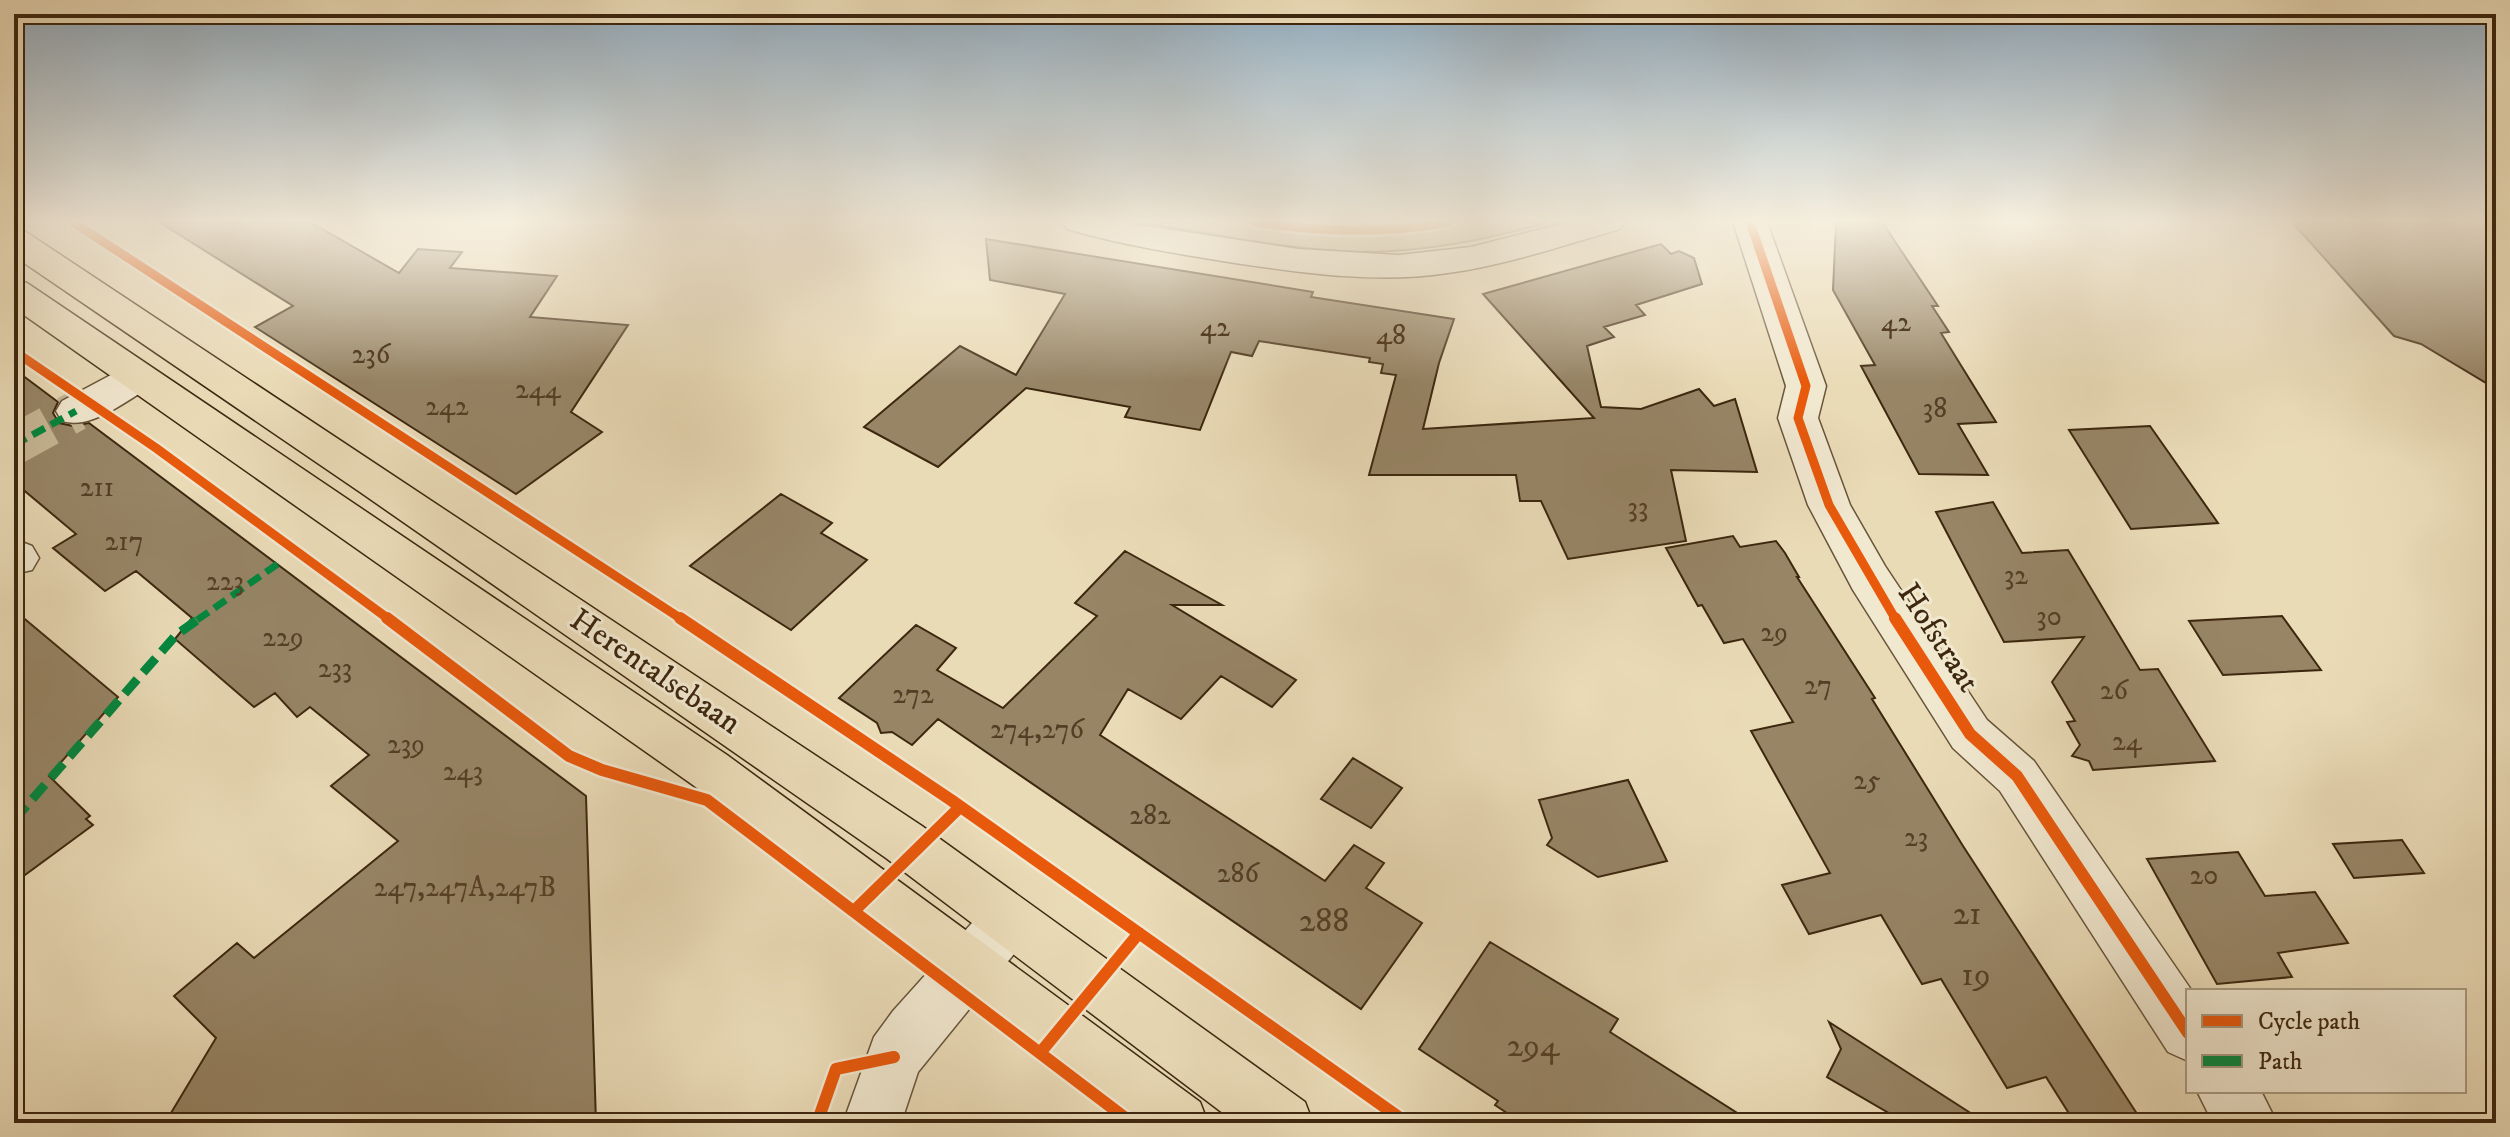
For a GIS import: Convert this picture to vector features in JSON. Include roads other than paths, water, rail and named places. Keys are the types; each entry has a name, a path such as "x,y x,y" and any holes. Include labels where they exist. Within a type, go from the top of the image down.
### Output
{"main road":[{"name":"Herentalsebaan","path":"67,275 840,798 1284,1123"},
{"name":"Herentalsebaan","path":"14,291 710,770 1179,1123"}],"street":[{"name":"Hofstraat","path":"1768,275 1806,386 1798,418 1829,505 1869,578 1970,734 2017,776 2186,1030"},
{"path":"76,411 138,377"},
{"path":"872,1123 894,1057 913,1030 1008,921"},
{"path":"2227,1093 2248,1123"}],"tunnel":[{"path":"14,445 76,411"}]}
